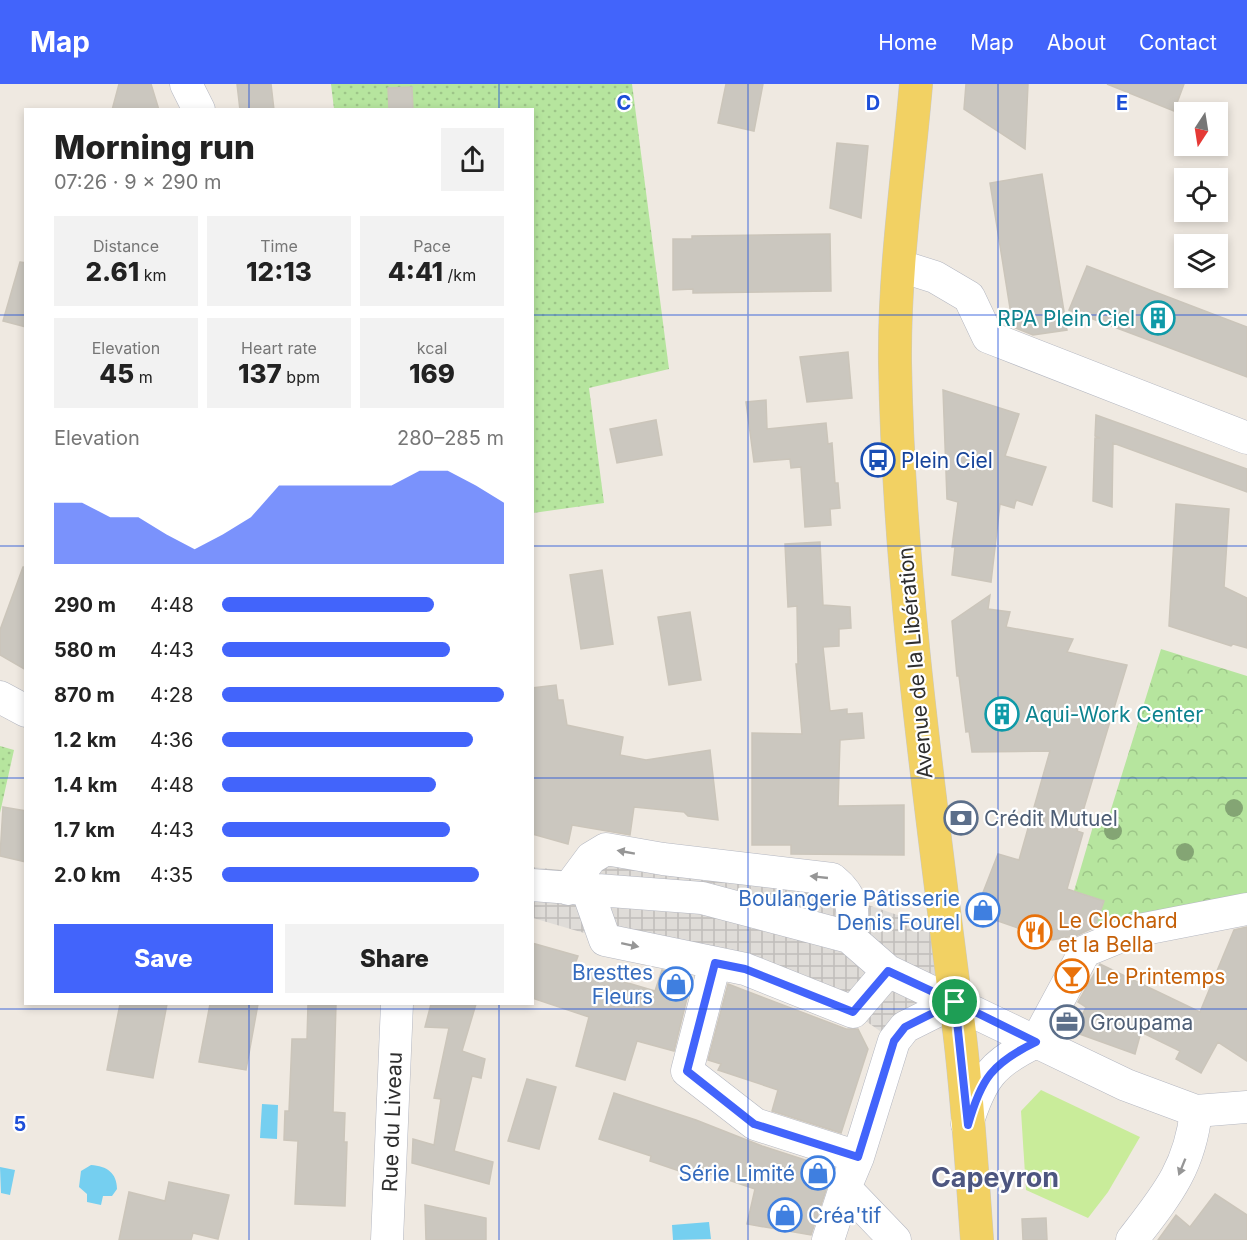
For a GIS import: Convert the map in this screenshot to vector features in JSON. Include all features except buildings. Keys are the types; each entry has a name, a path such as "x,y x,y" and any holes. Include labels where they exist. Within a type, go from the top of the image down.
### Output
{"main road":[{"name":"Avenue de la Libération","path":"916,84 900,266 895,361 899,483 910,636 929,808 955,1002 977,1240"}],"street":[{"path":"186,84 198,108"},
{"path":"900,266 935,277 969,297 988,337 1247,438"},
{"path":"0,697 24,710"},
{"path":"578,889 591,858 606,849 663,859 832,879 847,891 854,918 849,937"},
{"path":"534,885 702,898 849,937 888,971 1126,1084 1196,1111 1247,1107"},
{"path":"578,889 605,940 745,969 853,1012 888,971"},
{"path":"968,1125 978,1090 988,1076 1011,1056 1036,1042 1085,951 1134,931 1247,909"},
{"path":"715,963 687,1071 754,1124 858,1157"},
{"path":"828,1240 858,1157 894,1041 905,1027 955,1002"},
{"name":"Rue du Liveau","path":"387,1240 397,1005"},
{"path":"1132,1240 1174,1185 1193,1139 1196,1111"},
{"path":"846,1188 895,1240"}],"green space":[{"path":"331,84 632,84 669,369 589,388 604,503 534,513 534,108 334,108"},
{"path":"1161,649 1247,676 1247,899 1094,932 1104,901 1074,891 1096,816 1108,819"},
{"path":"0,746 14,750 0,813"},
{"path":"1041,1090 1140,1137 1108,1192 1088,1218 1026,1190 1021,1111"}],"shaded area":[{"path":"591,858 770,872 945,931 955,1002 894,1041 853,1012 534,918 534,867 580,872"}],"water":[{"path":"262,1104 278,1105 277,1139 260,1138"},
{"path":"91,1165 110,1171 117,1183 117,1189 112,1196 103,1196 101,1205 87,1202 87,1194 79,1187 81,1171"},
{"path":"0,1167 15,1170 10,1195 1,1193"},
{"path":"709,1222 711,1239 673,1240 672,1225"}],"place":[{"name":"RPA Plein Ciel","path":"1158,318"},
{"name":"Plein Ciel","path":"878,460"},
{"name":"Aqui-Work Center","path":"1002,714"},
{"name":"Crédit Mutuel","path":"961,818"},
{"name":"Boulangerie Pâtisserie Denis Fourel","path":"983,910"},
{"name":"Le Clochard et la Bella","path":"1035,932"},
{"name":"Le Printemps","path":"1072,976"},
{"name":"Bresttes Fleurs","path":"676,984"},
{"name":"Groupama","path":"1067,1022"},
{"name":"Série Limité","path":"818,1173"},
{"name":"Créa'tif","path":"785,1215"}],"district":[{"name":"Capeyron","path":"995,1177"}],"route":[{"path":"955,1002 888,971 853,1012 745,969 715,963 687,1071 754,1124 858,1157 894,1041 905,1027 955,1002 1036,1042 1011,1056 988,1076 978,1090 968,1125 955,1002"}]}
